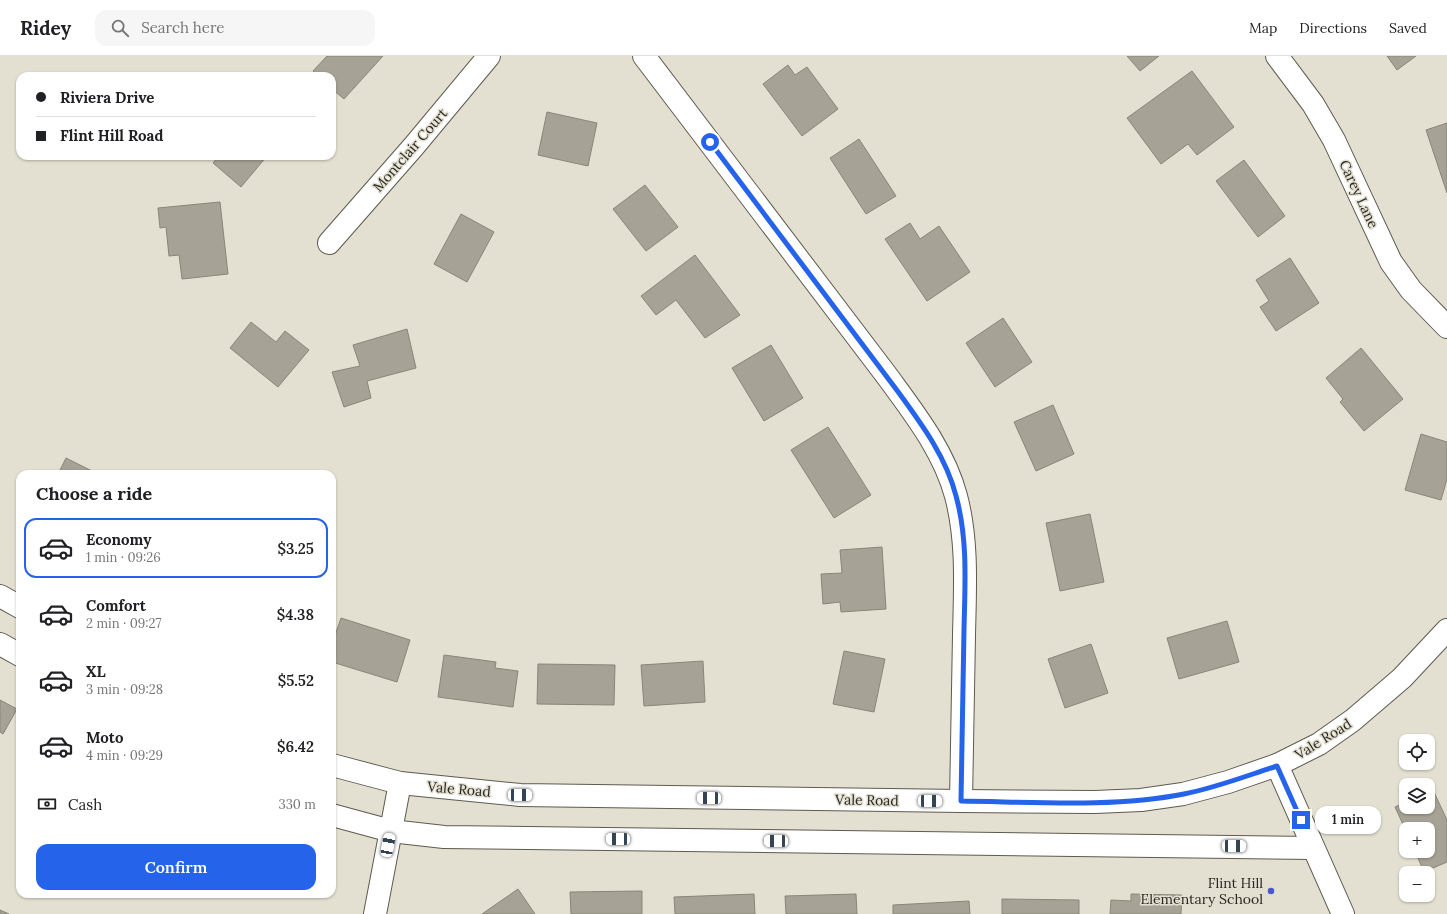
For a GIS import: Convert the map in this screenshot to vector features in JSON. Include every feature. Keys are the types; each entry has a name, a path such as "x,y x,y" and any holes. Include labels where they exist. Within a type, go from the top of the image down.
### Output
{"street":[{"name":"Montclair Court","path":"329,243 414,146 489,56"},
{"path":"644,56 892,383 923,426 945,465 956,496 963,534 965,569 961,801"},
{"name":"Carey Lane","path":"1277,56 1313,104 1334,140 1391,262 1411,290 1447,327"},
{"path":"0,596 16,605"},
{"name":"Vale Road","path":"336,766 400,783 520,795 961,801 1095,802 1141,800 1184,794 1228,782 1277,766 1319,744 1353,720 1402,678 1447,630"},
{"path":"0,644 16,653"},
{"path":"1277,766 1343,914"},
{"path":"375,914 400,783"},
{"path":"336,816 391,831 444,837 1313,848"}],"building":[{"path":"327,56 383,56 344,99 336,92 336,72 313,71"},
{"path":"1127,56 1159,56 1140,71"},
{"path":"1387,56 1416,56 1397,70"},
{"path":"788,65 795,75 807,67 838,109 802,136 763,84"},
{"path":"1192,71 1234,127 1197,155 1188,144 1161,164 1127,118"},
{"path":"547,112 597,123 588,166 538,155"},
{"path":"1447,123 1447,193 1426,130"},
{"path":"859,139 896,196 866,214 830,158"},
{"path":"216,160 264,160 241,187 213,163"},
{"path":"1244,160 1285,216 1258,237 1216,181"},
{"path":"645,185 678,227 646,251 613,209"},
{"path":"220,202 228,274 182,279 179,255 169,256 166,227 160,228 158,208"},
{"path":"461,214 494,232 467,282 434,264"},
{"path":"910,223 920,239 939,226 970,272 927,301 885,239"},
{"path":"695,255 740,315 705,338 676,300 656,315 641,296"},
{"path":"1290,258 1319,303 1276,331 1260,307 1269,301 1256,280"},
{"path":"1003,318 1032,362 995,387 966,343"},
{"path":"251,322 276,342 285,331 309,350 278,387 230,348"},
{"path":"407,329 416,368 367,381 371,398 344,407 332,372 360,366 353,345"},
{"path":"771,345 803,398 764,421 732,368"},
{"path":"1361,348 1403,399 1364,431 1340,402 1343,399 1326,378"},
{"path":"1053,405 1074,454 1036,471 1014,422"},
{"path":"828,427 871,495 834,518 791,450"},
{"path":"1421,434 1447,442 1447,479 1441,500 1405,490"},
{"path":"66,458 90,470 60,470"},
{"path":"1090,514 1104,582 1060,591 1046,523"},
{"path":"882,547 886,609 841,612 840,602 823,604 821,574 842,573 840,550"},
{"path":"341,618 410,640 397,682 336,663 336,632"},
{"path":"1227,621 1239,662 1179,679 1167,638"},
{"path":"1091,644 1108,693 1065,708 1048,659"},
{"path":"844,651 885,659 874,712 833,704"},
{"path":"444,655 496,662 495,668 518,671 513,707 438,697"},
{"path":"703,661 705,702 644,706 641,665"},
{"path":"538,664 615,665 614,705 537,704"},
{"path":"0,700 16,708 16,711 3,734 0,732"},
{"path":"1435,794 1447,820 1447,862 1435,867 1435,866 1421,866 1418,858 1435,858 1435,822 1402,822 1395,807 1399,805 1399,814 1435,814"},
{"path":"518,889 535,914 482,914"},
{"path":"642,891 642,914 571,914 570,892"},
{"path":"754,894 755,914 675,914 674,897"},
{"path":"856,894 857,914 786,914 785,896"},
{"path":"1131,894 1182,895 1181,914 1110,914 1111,900 1131,901"},
{"path":"1002,899 1079,900 1079,914 1002,914"},
{"path":"969,901 970,914 893,914 893,905"},
{"path":"0,910 9,914 0,914"}],"place":[{"name":"Flint Hill Elementary School","path":"1271,891"}],"route":[{"path":"710,142 878,364 923,426 945,465 956,496 963,534 965,576 961,801 1095,802 1141,800 1184,794 1277,766 1301,820"}]}
